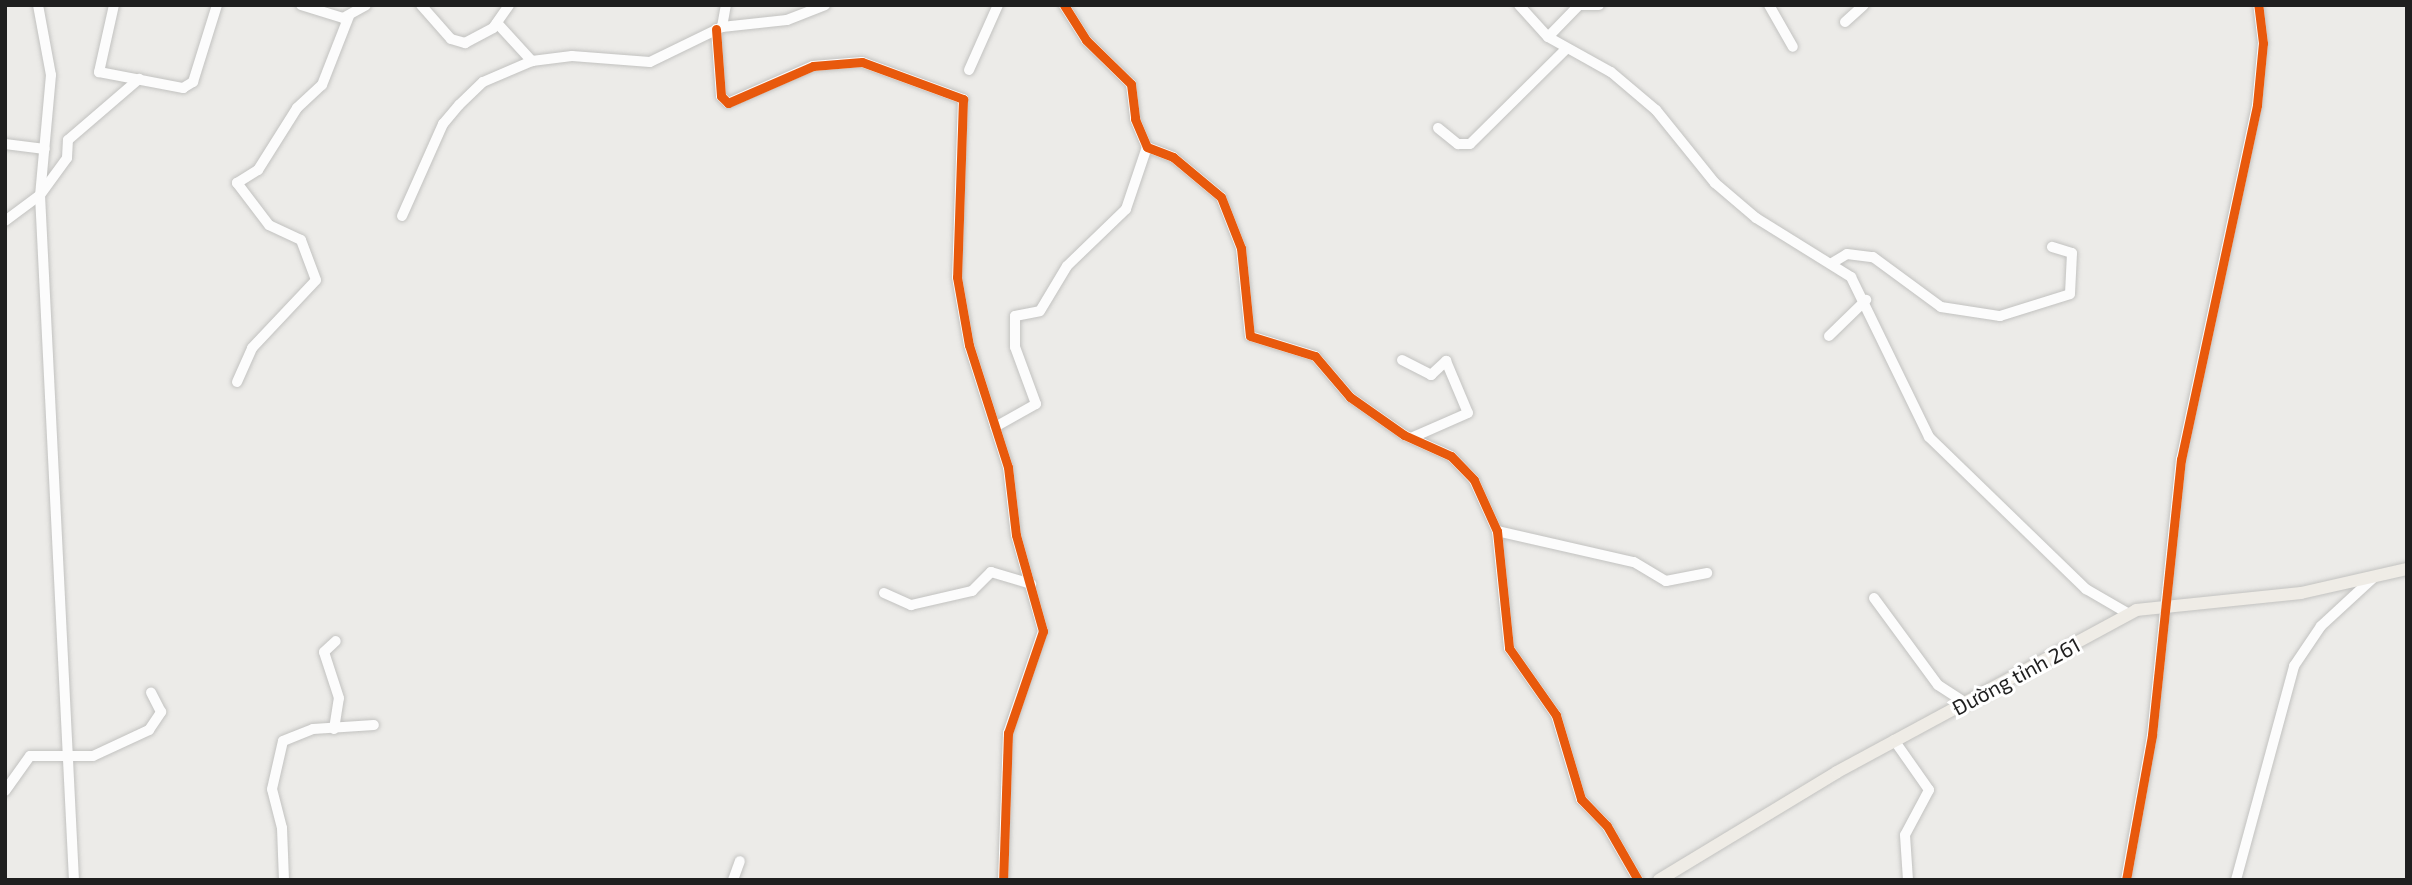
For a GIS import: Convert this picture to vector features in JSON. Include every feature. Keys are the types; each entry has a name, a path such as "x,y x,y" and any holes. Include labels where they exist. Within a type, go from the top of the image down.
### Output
{"main road":[{"name":"Đường tỉnh 261","path":"1659,880 1894,740 2129,614 2166,604 2270,598 2407,569"}],"street":[{"path":"38,5 51,75 40,195 74,880"},
{"path":"114,5 99,72 189,87 217,5"},
{"path":"301,5 349,16"},
{"path":"237,382 252,348 316,280 302,240 269,225 237,183 258,170 297,108 322,85 334,41 349,16 366,5"},
{"path":"421,5 458,43 473,41 497,23 509,5"},
{"path":"726,5 719,28 721,96 728,103 813,66 862,62 964,99 957,277 969,345 995,427 1043,631 1008,733 1003,880"},
{"path":"402,216 439,133 459,104 483,82 532,61 572,56 650,62 719,28 787,20 825,5"},
{"path":"969,70 998,5"},
{"path":"995,427 1037,400 1015,348 1015,316 1040,311 1067,265 1123,213 1147,147 1135,119 1131,84 1086,40 1064,5"},
{"path":"1519,5 1548,37 1611,72 1656,110 1715,183 1756,218 1832,263 1866,300 1934,443 2086,589 2129,614"},
{"path":"1548,37 1580,5 1599,5"},
{"path":"1769,5 1793,47"},
{"path":"1845,22 1864,5"},
{"path":"2126,880 2166,604 2180,460 2257,105 2263,43 2258,5"},
{"path":"497,23 532,61"},
{"path":"1438,128 1458,144 1470,144 1567,48"},
{"path":"5,220 40,195 67,158 68,140 139,79"},
{"path":"5,144 45,149"},
{"path":"1147,147 1173,157 1221,197 1241,248 1250,336 1315,356 1350,397 1462,467 1484,496 1497,531 1509,648 1556,715 1581,799 1607,826 1637,880"},
{"path":"1832,263 1847,254 1872,257 1941,307 2000,316 2070,294 2072,253 2052,247"},
{"path":"1829,337 1866,300"},
{"path":"1402,360 1431,375 1446,361 1468,413 1412,438"},
{"path":"1497,531 1634,562 1667,581 1680,583 1707,573"},
{"path":"884,593 911,605 972,591 991,572 1031,584"},
{"path":"2236,880 2294,666 2321,626 2373,578"},
{"path":"1874,598 1938,685 1966,703"},
{"path":"334,729 339,698 324,652 336,640"},
{"path":"5,791 27,757 93,755 149,730 161,712 151,692"},
{"path":"284,880 282,828 272,789 280,748 289,737 374,725"},
{"path":"1894,740 1929,790 1905,835 1909,880"},
{"path":"733,880 740,861"}],"cycle path":[{"path":"1064,5 1086,40 1131,84 1135,119 1147,147 1173,157 1221,197 1241,248 1250,336 1315,356 1350,397 1404,435 1451,456 1474,480 1497,531 1509,648 1556,715 1581,799 1607,826 1638,880"},
{"path":"2126,880 2152,735 2181,460 2257,105 2263,43 2258,5"},
{"path":"716,29 721,96 728,103 813,66 862,62 963,99 957,277 969,345 1008,467 1016,535 1043,631 1008,733 1003,880"}]}
